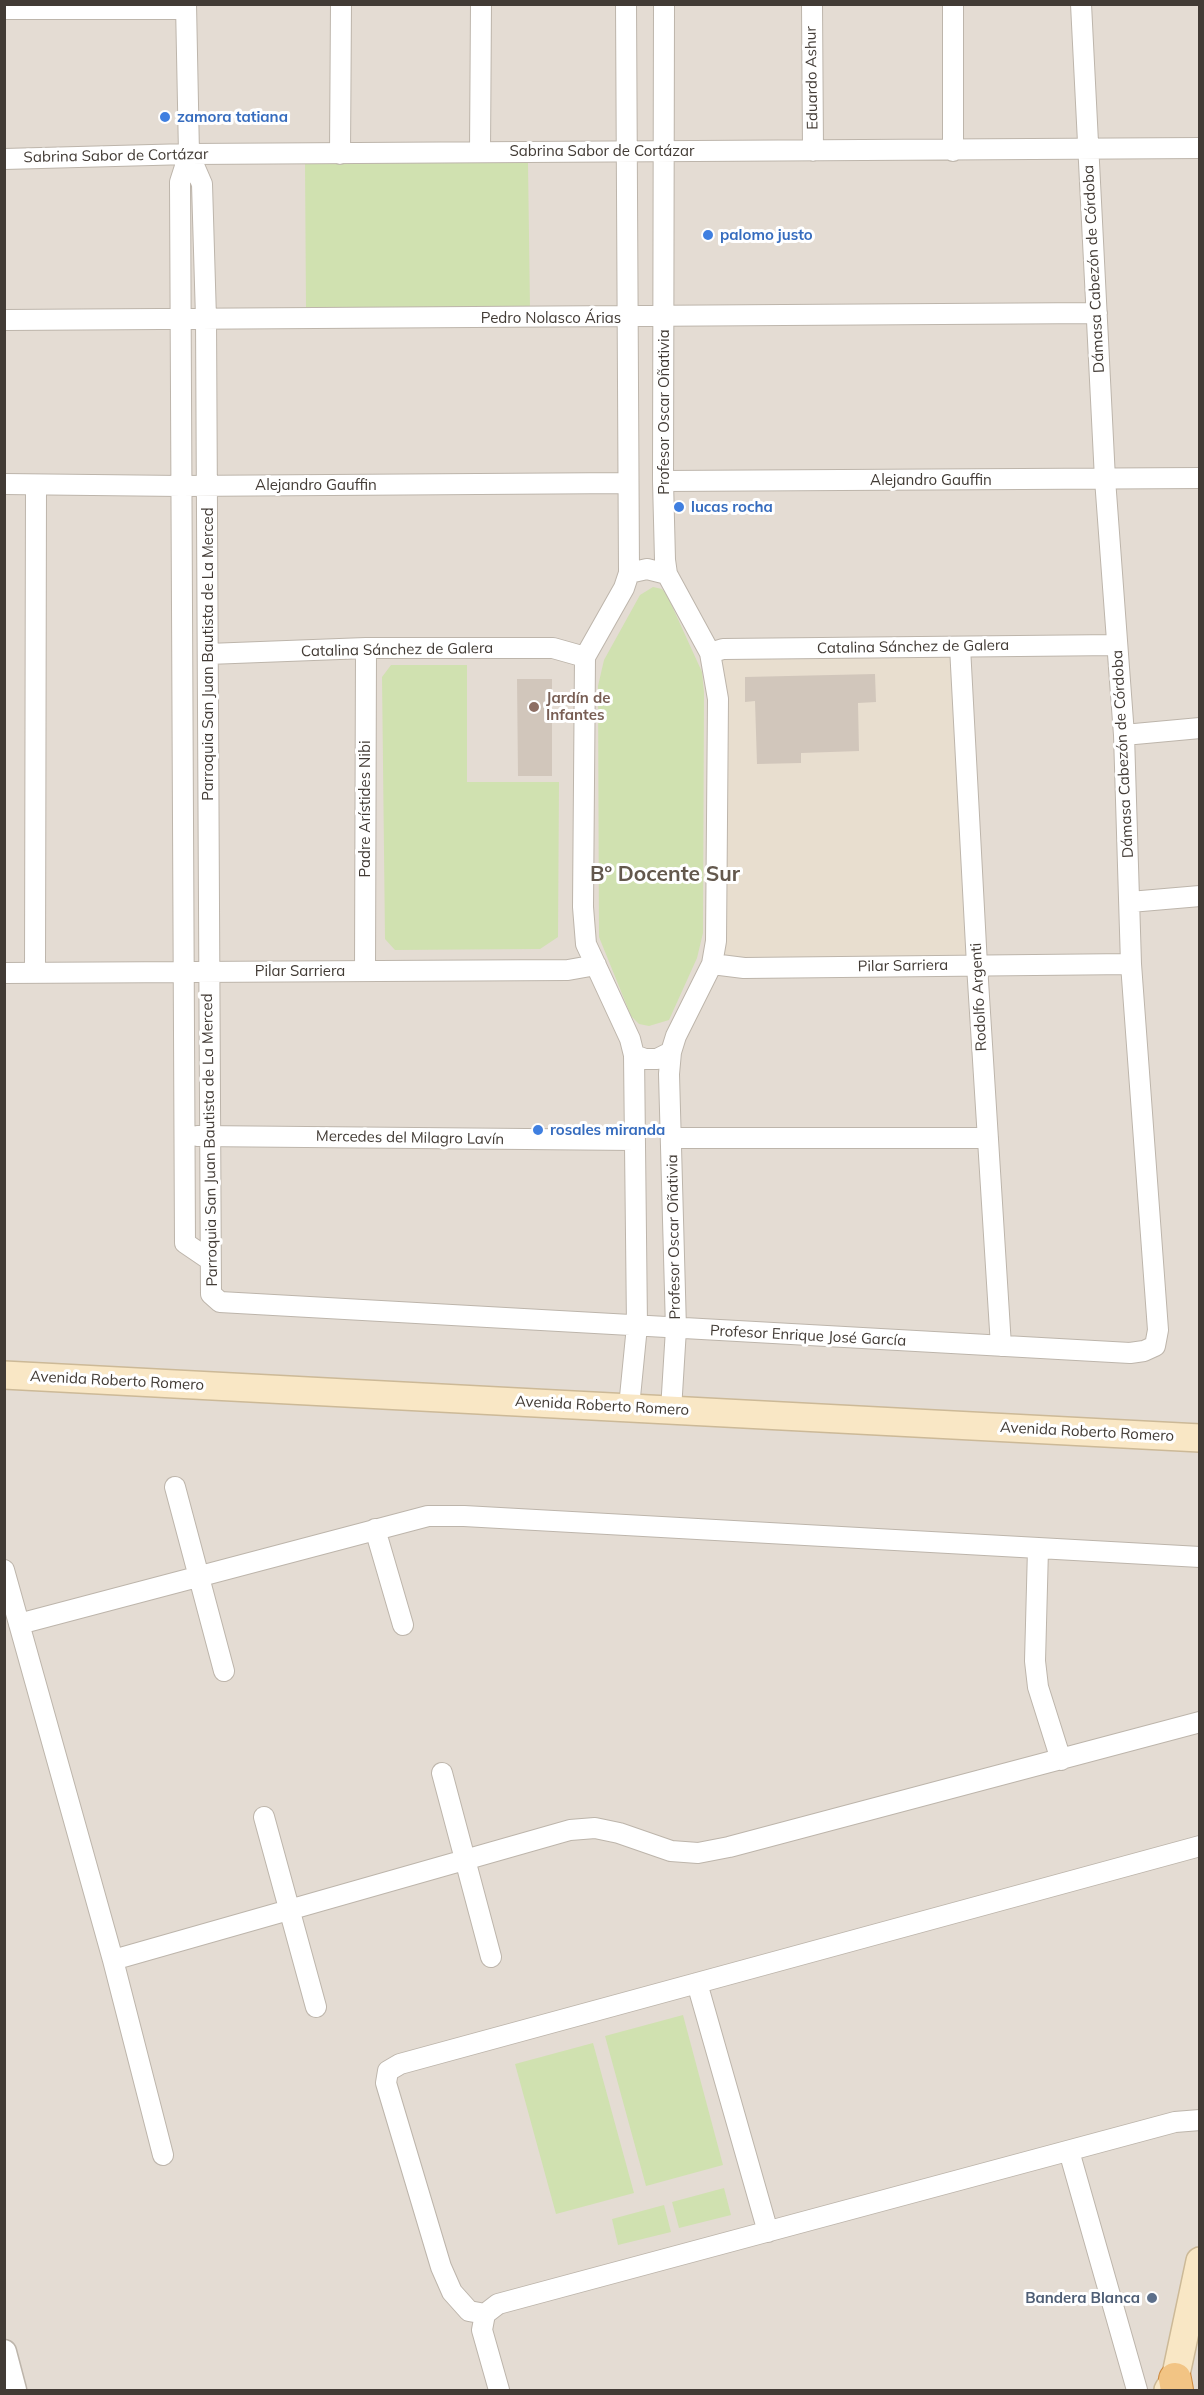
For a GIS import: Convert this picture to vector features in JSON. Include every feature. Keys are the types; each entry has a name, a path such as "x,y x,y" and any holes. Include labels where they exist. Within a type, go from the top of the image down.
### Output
{"main road":[{"name":"Avenida Roberto Romero","path":"4,1375 1200,1438"},
{"path":"1173,2387 1200,2261"}],"street":[{"path":"340,154 341,4"},
{"path":"480,152 481,4"},
{"path":"626,4 628,573 624,588 585,657 583,907 586,944 630,1039 634,1055 638,1326 629,1407"},
{"name":"Profesor Oscar Oñativia","path":"664,4 663,482 667,574 710,653 718,699 716,941 712,964 676,1036 671,1052 669,1074 676,1329 670,1410"},
{"name":"Eduardo Ashur","path":"812,4 813,152"},
{"path":"953,4 953,150"},
{"name":"Dámasa Cabezón de Córdoba","path":"1081,4 1105,479 1124,735 1131,964 1158,1330 1155,1346 1144,1351"},
{"path":"4,9 186,7"},
{"name":"Parroquia San Juan Bautista de La Merced","path":"186,7 189,154 202,184 206,318 210,1260 211,1294 220,1302"},
{"name":"Sabrina Sabor de Cortázar","path":"4,159 189,154 1200,148"},
{"path":"189,154 180,182 185,1243 210,1260"},
{"name":"Pedro Nolasco Árias","path":"4,320 1097,313"},
{"name":"Alejandro Gauffin","path":"663,482 1200,478"},
{"name":"Alejandro Gauffin","path":"4,484 207,486 627,483"},
{"path":"35,973 36,485"},
{"path":"628,573 647,569 667,574"},
{"name":"Catalina Sánchez de Galera","path":"710,653 723,649 1117,645"},
{"name":"Rodolfo Argenti","path":"960,647 1001,1346"},
{"name":"Catalina Sánchez de Galera","path":"208,654 366,648 553,648 585,657"},
{"name":"Padre Arístides Nibi","path":"365,971 366,648"},
{"path":"1124,735 1200,728"},
{"path":"1130,902 1200,896"},
{"name":"Pilar Sarriera","path":"712,964 744,968 1131,964"},
{"name":"Pilar Sarriera","path":"4,973 568,970 596,965"},
{"path":"634,1055 645,1059 657,1059 671,1052"},
{"name":"Mercedes del Milagro Lavín","path":"184,1136 635,1140"},
{"path":"671,1138 988,1138"},
{"name":"Profesor Enrique José García","path":"220,1302 676,1329 1130,1353 1144,1351"},
{"path":"175,1487 224,1671"},
{"path":"19,1624 428,1516 464,1516 1200,1557"},
{"path":"375,1529 403,1625"},
{"path":"1038,1549 1035,1661 1038,1687 1060,1760"},
{"path":"4,1570 113,1960 163,2155"},
{"path":"113,1960 570,1830 595,1828 619,1833 671,1851 698,1853 729,1847 1060,1760 1185,1724 1200,1722"},
{"path":"442,1773 491,1957"},
{"path":"264,1817 316,2007"},
{"path":"485,2314 469,2311 452,2292 441,2267 386,2083 388,2071 400,2064 1200,1846"},
{"path":"697,1983 768,2232"},
{"path":"499,2391 482,2330 485,2314 498,2304 1175,2122 1200,2120"},
{"path":"1069,2151 1137,2391"},
{"path":"4,2352 15,2391"}],"shaded area":[{"path":"5,5 1199,5 1199,2390 5,2390"},
{"path":"960,647 976,964 713,963 716,680 723,649"}],"green space":[{"path":"305,163 528,163 530,309 306,309"},
{"path":"653,587 662,589 667,595 702,672 704,692 703,933 697,958 669,1020 649,1026 639,1024 631,1016 599,937 598,686 604,660 640,595"},
{"path":"391,665 467,665 467,782 559,782 558,937 540,949 395,950 385,939 382,677"},
{"path":"683,2015 723,2165 646,2186 605,2036"},
{"path":"593,2043 634,2193 556,2214 515,2064"},
{"path":"724,2188 731,2215 679,2228 672,2202"},
{"path":"664,2205 671,2232 618,2245 612,2219"}],"building":[{"path":"875,674 876,702 858,703 859,751 801,753 801,763 757,764 755,701 745,702 745,677"},
{"path":"517,679 552,679 552,776 518,776"}],"place":[{"name":"zamora tatiana","path":"165,117"},
{"name":"palomo justo","path":"708,235"},
{"name":"lucas rocha","path":"679,507"},
{"name":"Jardín de Infantes","path":"534,707"},
{"name":"rosales miranda","path":"538,1130"},
{"name":"Bandera Blanca","path":"1152,2298"}],"district":[{"name":"Bº Docente Sur","path":"665,875"}]}
